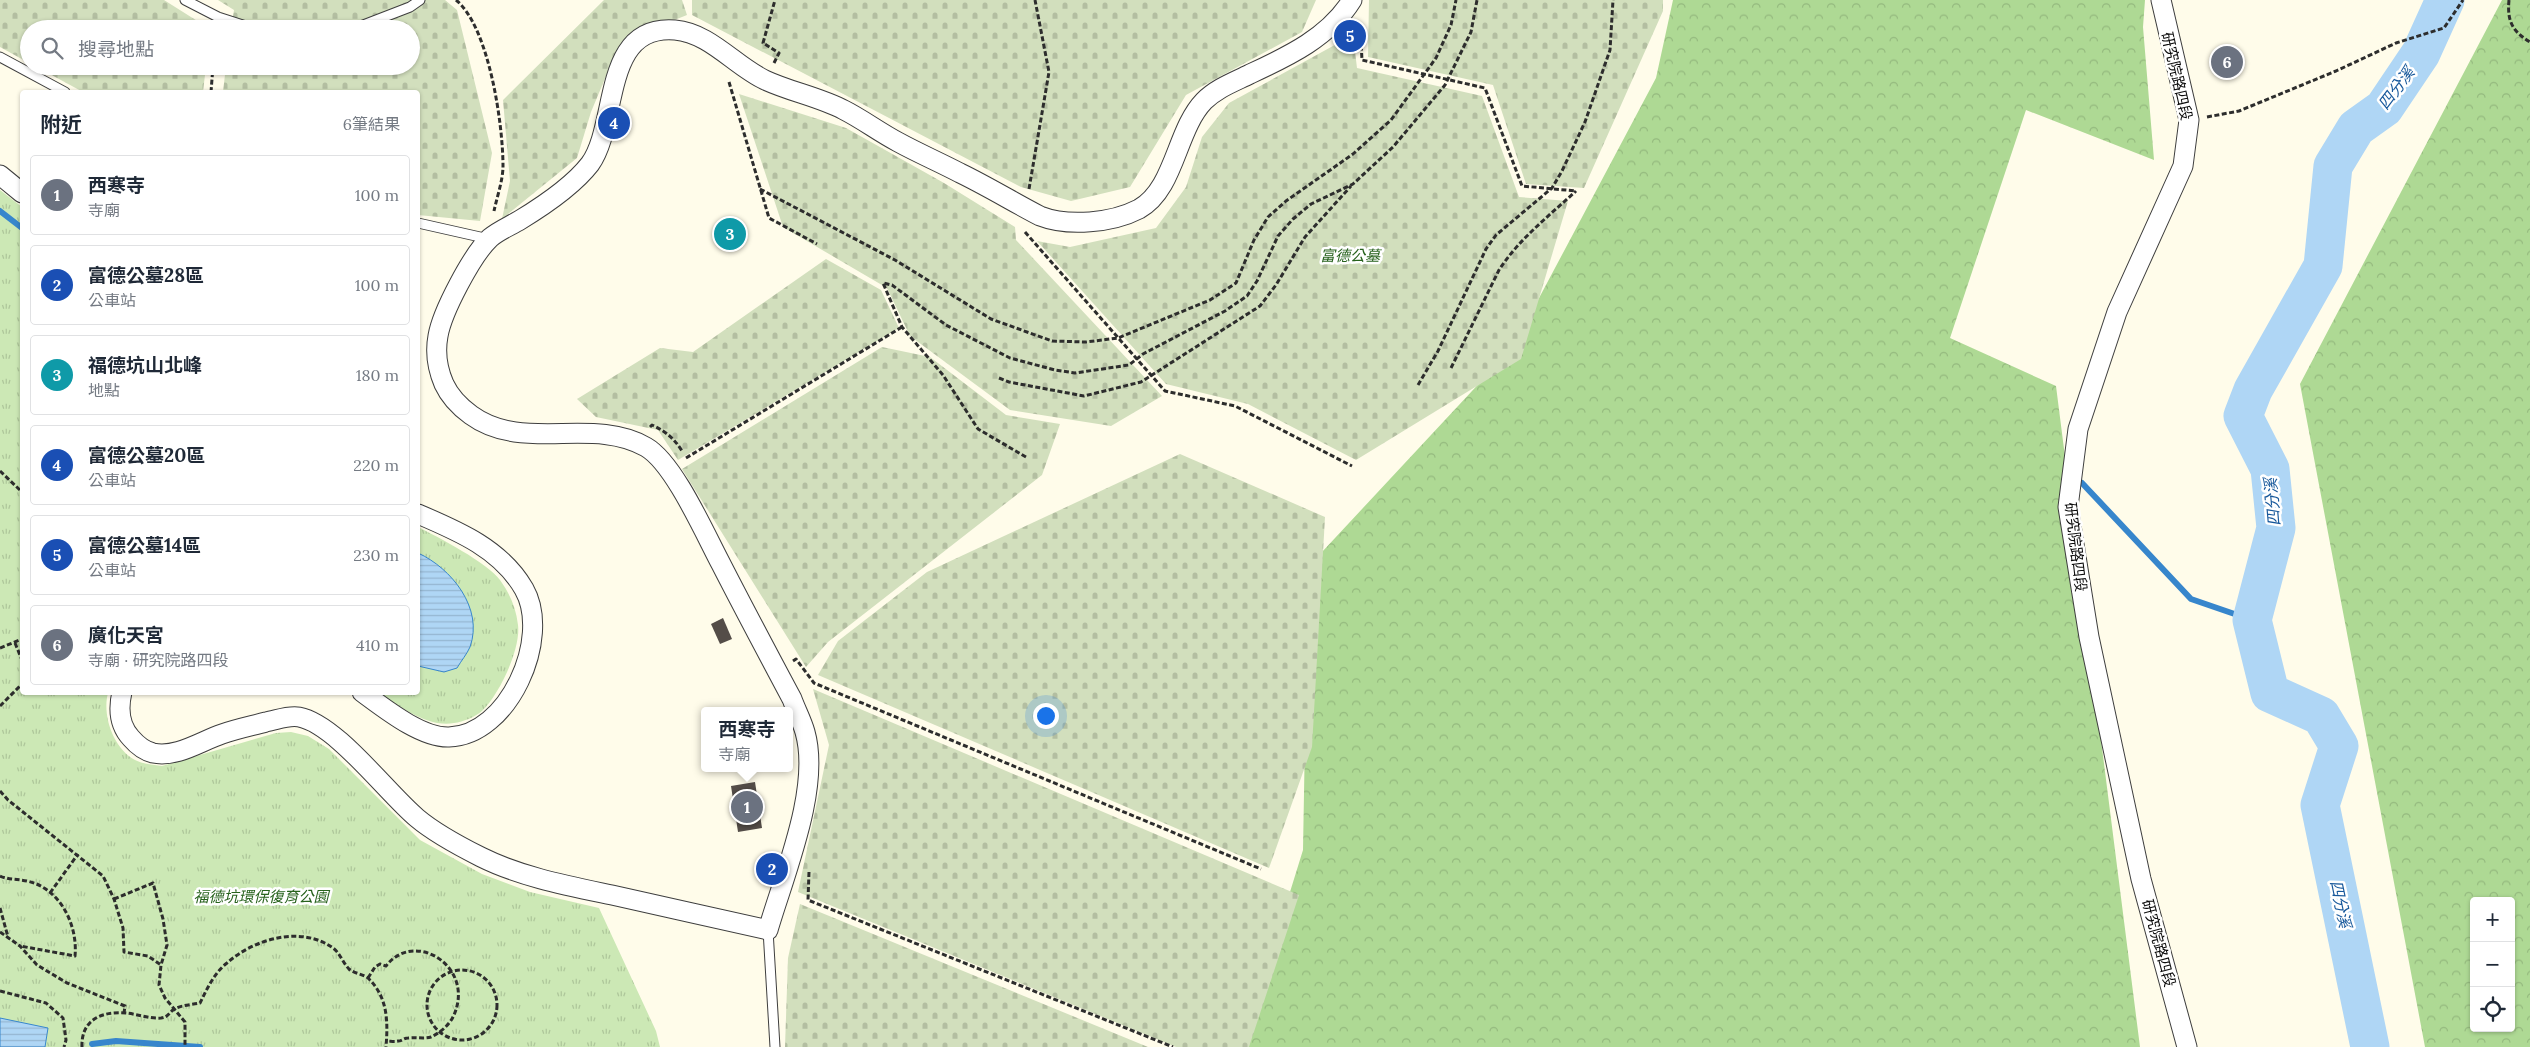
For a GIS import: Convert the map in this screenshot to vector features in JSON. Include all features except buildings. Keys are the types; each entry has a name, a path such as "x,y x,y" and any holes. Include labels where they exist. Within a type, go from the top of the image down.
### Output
{"street":[{"path":"121,695 119,705 121,721 128,735 138,745 152,753 181,750 222,734 286,717 299,717 310,721 335,738 416,818 444,837 483,858 535,876 584,889 768,930 803,814 809,761 805,732 776,670 691,507 658,456 635,442 595,434 524,434 501,430 478,420 458,406 444,385 437,362 438,336 447,308 465,274 489,239 534,212 588,166 599,149 606,128 614,80 623,59 636,41 654,32 673,30 691,34 705,40 765,80 838,107 897,142 961,173 1026,209 1053,221 1065,223 1124,215 1140,209 1161,187 1188,124 1206,99 1219,88 1267,66 1314,40 1343,15 1352,0"},
{"name":"研究院路四段","path":"2160,0 2189,120 2183,166 2117,312 2078,428 2068,507 2089,637 2141,879 2187,1047"},
{"path":"0,175 20,191"},
{"path":"366,695 405,722 429,733 447,738 464,736 477,730 491,719 504,704 527,664 532,638 531,613 525,591 512,572 484,546 420,515"}],"lane":[{"path":"185,0 229,20"},
{"path":"376,20 410,7 420,0"},
{"path":"1,56 20,67"},
{"path":"35,75 61,90"},
{"path":"420,223 489,239"},
{"path":"768,930 775,1047"}],"path":[{"path":"456,0 466,8 480,36 499,113 503,168 489,239"},
{"path":"765,80 779,53 763,43 776,0"},
{"path":"1035,0 1049,72 1026,209 1025,232 1164,391 1235,406 1352,466"},
{"path":"999,378 1008,382 1084,396 1141,382 1260,306 1276,285 1305,237 1320,219 1415,123 1436,98 1448,79 1471,32 1477,0"},
{"path":"1418,385 1438,350 1473,273 1496,235 1552,188 1585,122 1610,50 1613,0"},
{"path":"2189,120 2239,111 2336,71 2382,49 2444,28 2463,0"},
{"path":"2509,0 2508,14 2516,34 2530,42"},
{"path":"1360,20 1362,60 1485,88 1522,186 1576,190 1525,238 1506,260 1494,278 1452,368"},
{"path":"733,60 729,82 769,218 817,244"},
{"path":"210,90 212,75"},
{"path":"1026,457 978,429 943,375 902,328 883,283 892,285 946,325 986,348 1010,358 1055,370 1076,373 1129,365 1136,359 1225,311 1246,296 1258,281 1278,236 1292,219 1311,204 1353,184"},
{"path":"635,442 652,425 674,440 686,459 902,328"},
{"path":"0,471 20,490"},
{"path":"0,648 20,639"},
{"path":"15,643 20,655"},
{"path":"776,670 796,659 814,683 1261,869"},
{"path":"0,706 20,686"},
{"path":"0,791 8,800 78,854 103,876 114,899 123,928 124,952 148,956 161,965"},
{"path":"50,893 78,854"},
{"path":"790,856 809,862 808,900 1172,1047"},
{"path":"0,876 28,881 50,893 67,911 76,936 76,956 20,946"},
{"path":"114,899 153,884 163,919 167,945 161,965 159,985 161,992 185,1022 185,1047"},
{"path":"0,908 8,938"},
{"path":"0,932 20,946 37,965 67,983 125,1006 124,1013"},
{"path":"82,1047 82,1035 87,1023 98,1016 124,1013 158,1019 167,1017 174,1009 200,1003 213,978 226,963 243,951 284,936 310,938 333,948 350,970 368,978 383,1000 388,1017 386,1047"},
{"path":"368,978 375,967 380,964 386,966 400,954 418,951 431,954 453,971 460,989 458,1006 450,1022 439,1033 430,1037 387,1041"},
{"path":"465,970 484,977 495,993 496,1013 487,1031 469,1040 449,1039 439,1033 428,1018 427,998 437,980 453,971 465,970"},
{"path":"0,991 46,1003 64,1018 66,1040 64,1047"}],"green space":[{"path":"0,0 164,0 196,20 20,20 20,58 0,47"},
{"path":"218,0 445,0 457,10 492,153 480,221 420,215 420,90 223,90 225,75 420,75 420,20 232,20 234,10"},
{"path":"604,0 682,0 687,15 632,37 614,57 591,112 577,158 502,219 510,181 503,100"},
{"path":"692,0 1316,0 1302,32 1186,95 1130,187 1071,201 1021,187 692,15"},
{"path":"1369,0 1663,0 1663,11 1584,188 1526,184 1493,85 1368,57"},
{"path":"1673,0 2145,0 2143,27 2154,160 2026,110 1950,338 2056,386 2140,1047 1242,1047 1303,850 1308,567 1513,347 1656,78"},
{"path":"2502,0 2530,0 2530,1047 2425,1047 2300,384"},
{"name":"富德公墓","path":"1353,35 1357,68 1482,96 1519,197 1568,201 1521,359 1356,460 1248,404 1166,384 1037,241 1070,247 1156,228 1186,187 1202,137 1229,103"},
{"path":"52,75 205,75 203,90 79,90"},
{"path":"739,94 846,128 944,183 1015,227 1016,240 1162,396 1111,426 1010,410 910,336 887,288 783,227"},
{"name":"福德坑環保復育公園","path":"0,190 20,205 20,695 108,695 108,721 115,739 127,755 135,760 152,765 162,766 276,733 291,732 308,736 329,749 420,840 482,874 530,892 599,908 656,1031 660,1047 0,1047"},
{"path":"826,259 881,290 899,328 678,460 658,430 596,417 577,399 660,348 693,352"},
{"path":"882,347 930,357 1006,415 1060,424 1042,475 828,642 806,667 682,469"},
{"path":"1180,454 1325,517 1312,747 1269,868 818,675 838,641 927,572"},
{"path":"420,528 462,551 494,573 510,596 517,619 518,635 508,671 489,704 482,711 465,720 444,724 424,719 405,710 382,695 420,695"},
{"path":"813,689 1299,895 1249,1047 1176,1047 798,892 829,745"},
{"path":"800,904 1148,1047 785,1047 788,958"}],"water":[{"path":"420,554 453,579 462,591 472,618 473,632 469,650 457,668 444,672 420,666"},
{"path":"0,1018 48,1028 45,1047 0,1047"}],"waterway":[{"name":"四分溪","path":"2370,1047 2320,805 2339,746 2321,716 2270,693 2252,620 2276,528 2270,469 2243,416 2253,390 2323,266 2333,166 2356,128 2384,108 2421,53 2445,0"},
{"path":"0,211 20,226"},
{"path":"2082,483 2191,599 2252,620"},
{"path":"92,1044 116,1041 200,1047"}],"place":[{"name":"富德公墓14區","path":"1350,36"},
{"name":"廣化天宮","path":"2227,62"},
{"name":"富德公墓20區","path":"614,123"},
{"name":"福德坑山北峰","path":"730,234"},
{"name":"西寒寺","path":"747,807"},
{"name":"富德公墓28區","path":"772,869"}]}
